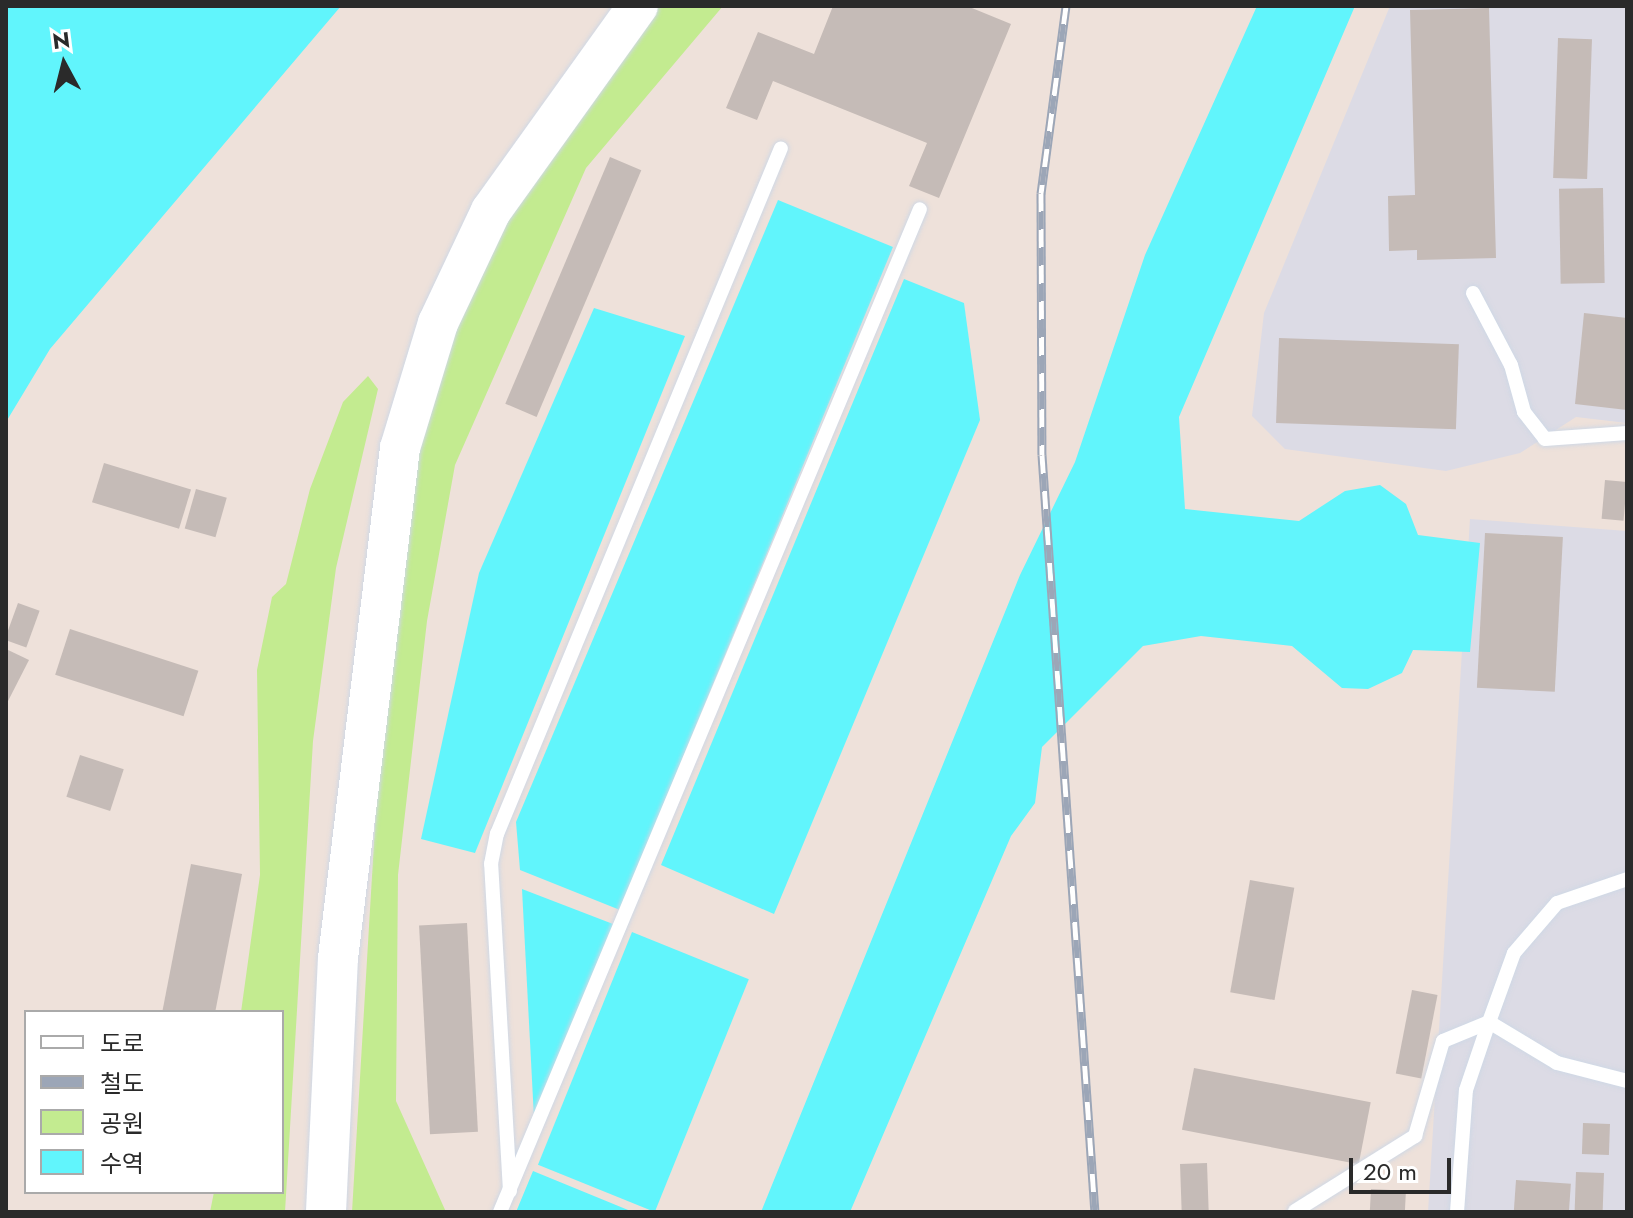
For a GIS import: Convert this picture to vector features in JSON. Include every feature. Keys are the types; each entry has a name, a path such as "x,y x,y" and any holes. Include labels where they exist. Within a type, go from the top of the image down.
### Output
{"main road":[{"path":"326,1212 338,958 400,448 438,323 491,211 638,6"}],"lane":[{"path":"510,1191 491,864 497,834 781,148"},
{"path":"500,1212 920,209"},
{"path":"1473,293 1511,365 1524,412 1545,439 1627,433"},
{"path":"1457,1212 1466,1090 1514,953 1557,903 1627,879"},
{"path":"1489,1022 1557,1063 1627,1081"},
{"path":"1295,1211 1415,1136 1443,1041 1489,1022"}],"shaded area":[{"path":"1390,6 1627,6 1627,423 1576,417 1520,453 1446,471 1285,449 1252,416 1264,313"},
{"path":"1470,519 1627,531 1627,1212 1428,1212"}],"green space":[{"path":"654,6 723,6 586,168 455,465 427,621 398,875 396,1101 446,1212 352,1212 382,708 420,439 460,320 507,215"},
{"path":"368,376 378,389 336,568 313,741 285,1212 210,1212 214,1194 284,1194 284,1010 241,1010 260,875 257,670 272,597 286,584 310,489 343,402"}],"water":[{"path":"6,6 341,6 50,349 6,422"},
{"path":"1257,6 1355,6 1179,417 1185,509 1299,521 1345,491 1380,485 1406,504 1418,535 1480,543 1470,652 1413,650 1402,673 1368,689 1342,688 1292,646 1201,636 1143,646 1042,747 1035,803 1011,836 850,1212 761,1212 1020,575 1075,462 1145,255"},
{"path":"778,200 893,247 620,910 520,870 516,822"},
{"path":"904,279 964,303 980,420 774,914 661,865"},
{"path":"594,308 685,336 475,853 421,839 479,573"},
{"path":"522,889 613,924 534,1118"},
{"path":"632,932 749,979 655,1212 538,1165"},
{"path":"533,1171 633,1212 516,1212"}],"building":[{"path":"833,6 967,6 1011,24 939,198 909,186 927,143 773,81 757,120 726,108 758,32 814,54"},
{"path":"1489,8 1496,258 1417,260 1417,250 1389,251 1388,196 1415,195 1410,10"},
{"path":"1558,38 1592,39 1587,179 1553,178"},
{"path":"610,157 641,170 537,417 505,404"},
{"path":"1603,188 1605,283 1561,284 1559,189"},
{"path":"1584,313 1627,318 1627,410 1575,404"},
{"path":"1279,338 1459,344 1456,429 1276,423"},
{"path":"104,463 191,490 179,529 92,502"},
{"path":"1605,480 1627,482 1624,521 1602,519"},
{"path":"196,489 227,498 215,537 185,528"},
{"path":"1485,533 1563,537 1555,692 1477,688"},
{"path":"18,603 40,611 26,648 6,640"},
{"path":"70,629 198,671 184,716 55,675"},
{"path":"6,649 29,660 6,705"},
{"path":"80,755 124,769 110,811 66,797"},
{"path":"191,864 242,874 216,1010 163,1010"},
{"path":"1250,880 1294,888 1275,1000 1230,992"},
{"path":"467,923 478,1132 430,1134 419,926"},
{"path":"1412,990 1438,995 1421,1078 1396,1073"},
{"path":"1194,1068 1371,1102 1359,1164 1182,1130"},
{"path":"1583,1123 1610,1124 1609,1155 1582,1154"},
{"path":"1207,1163 1209,1212 1182,1212 1180,1164"},
{"path":"1576,1172 1604,1173 1603,1212 1575,1212"},
{"path":"1516,1180 1571,1184 1569,1212 1514,1212"},
{"path":"1371,1189 1406,1191 1405,1212 1370,1212"}],"railway":[{"path":"1066,6 1041,193 1042,455 1095,1212"}]}
